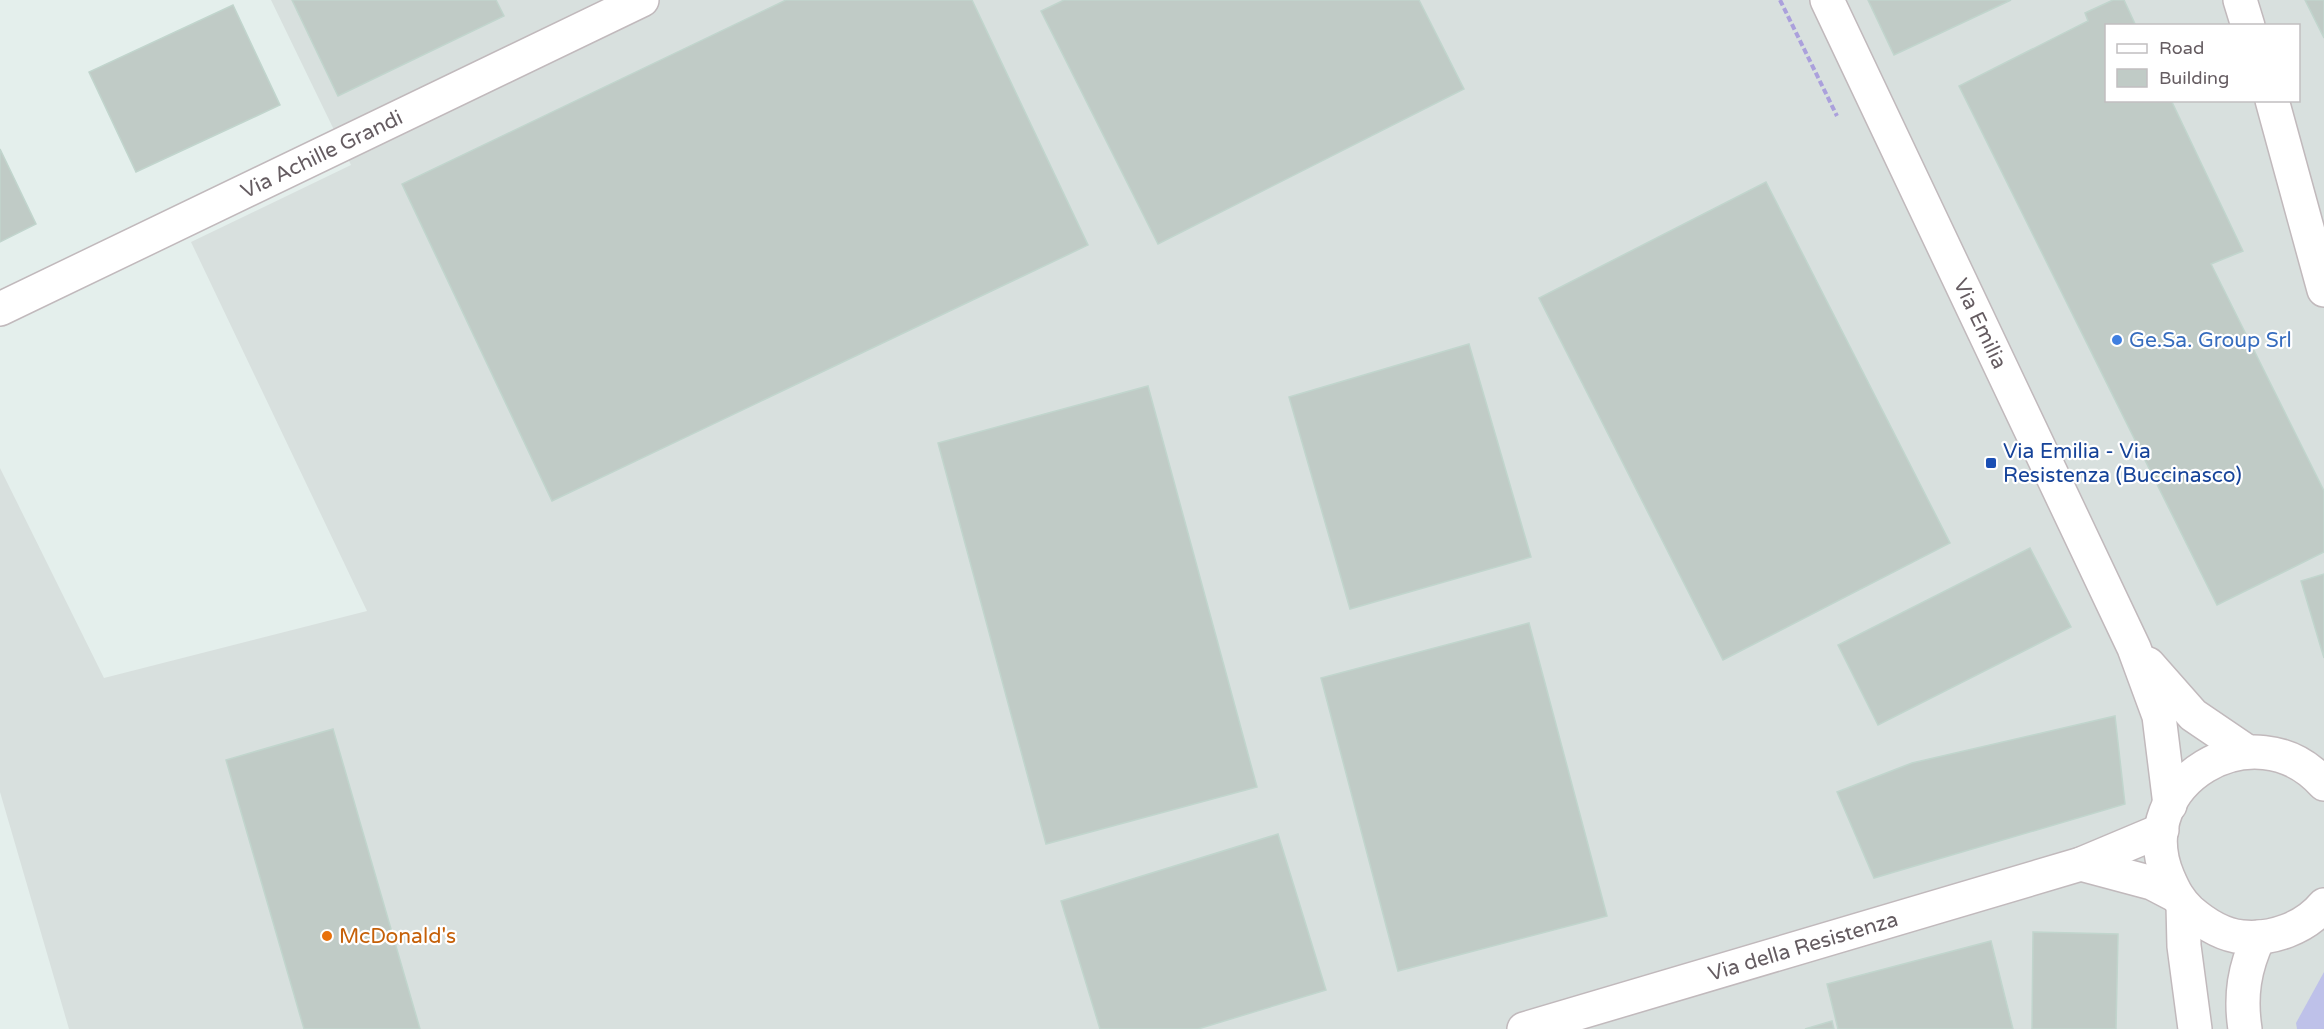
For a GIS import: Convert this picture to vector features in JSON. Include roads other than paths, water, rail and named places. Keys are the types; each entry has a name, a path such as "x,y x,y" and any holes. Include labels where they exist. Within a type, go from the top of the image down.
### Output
{"street":[{"name":"Via Achille Grandi","path":"0,309 642,0"},
{"name":"Via Emilia","path":"1827,0 2134,648 2159,716 2166,817 2163,866 2179,900"},
{"path":"2240,0 2247,24"},
{"path":"2273,102 2324,291"},
{"name":"Via Emilia","path":"2134,648 2193,716 2246,752"},
{"path":"2166,817 2192,775 2213,761 2246,752 2267,752 2311,764 2312,771 2324,784"},
{"name":"Via della Resistenza","path":"1524,1029 2081,864 2166,817"},
{"path":"2081,864 2152,883 2179,900 2203,923 2224,933 2259,938 2282,933 2300,925 2324,905"},
{"path":"2179,900 2195,1029"},
{"path":"2245,1029 2242,1011 2244,976 2259,938"}],"place":[{"name":"Ge.Sa. Group Srl","path":"2117,340"},
{"name":"Via Emilia - Via Resistenza (Buccinasco)","path":"1991,463"},
{"name":"McDonald's","path":"327,936"}]}
